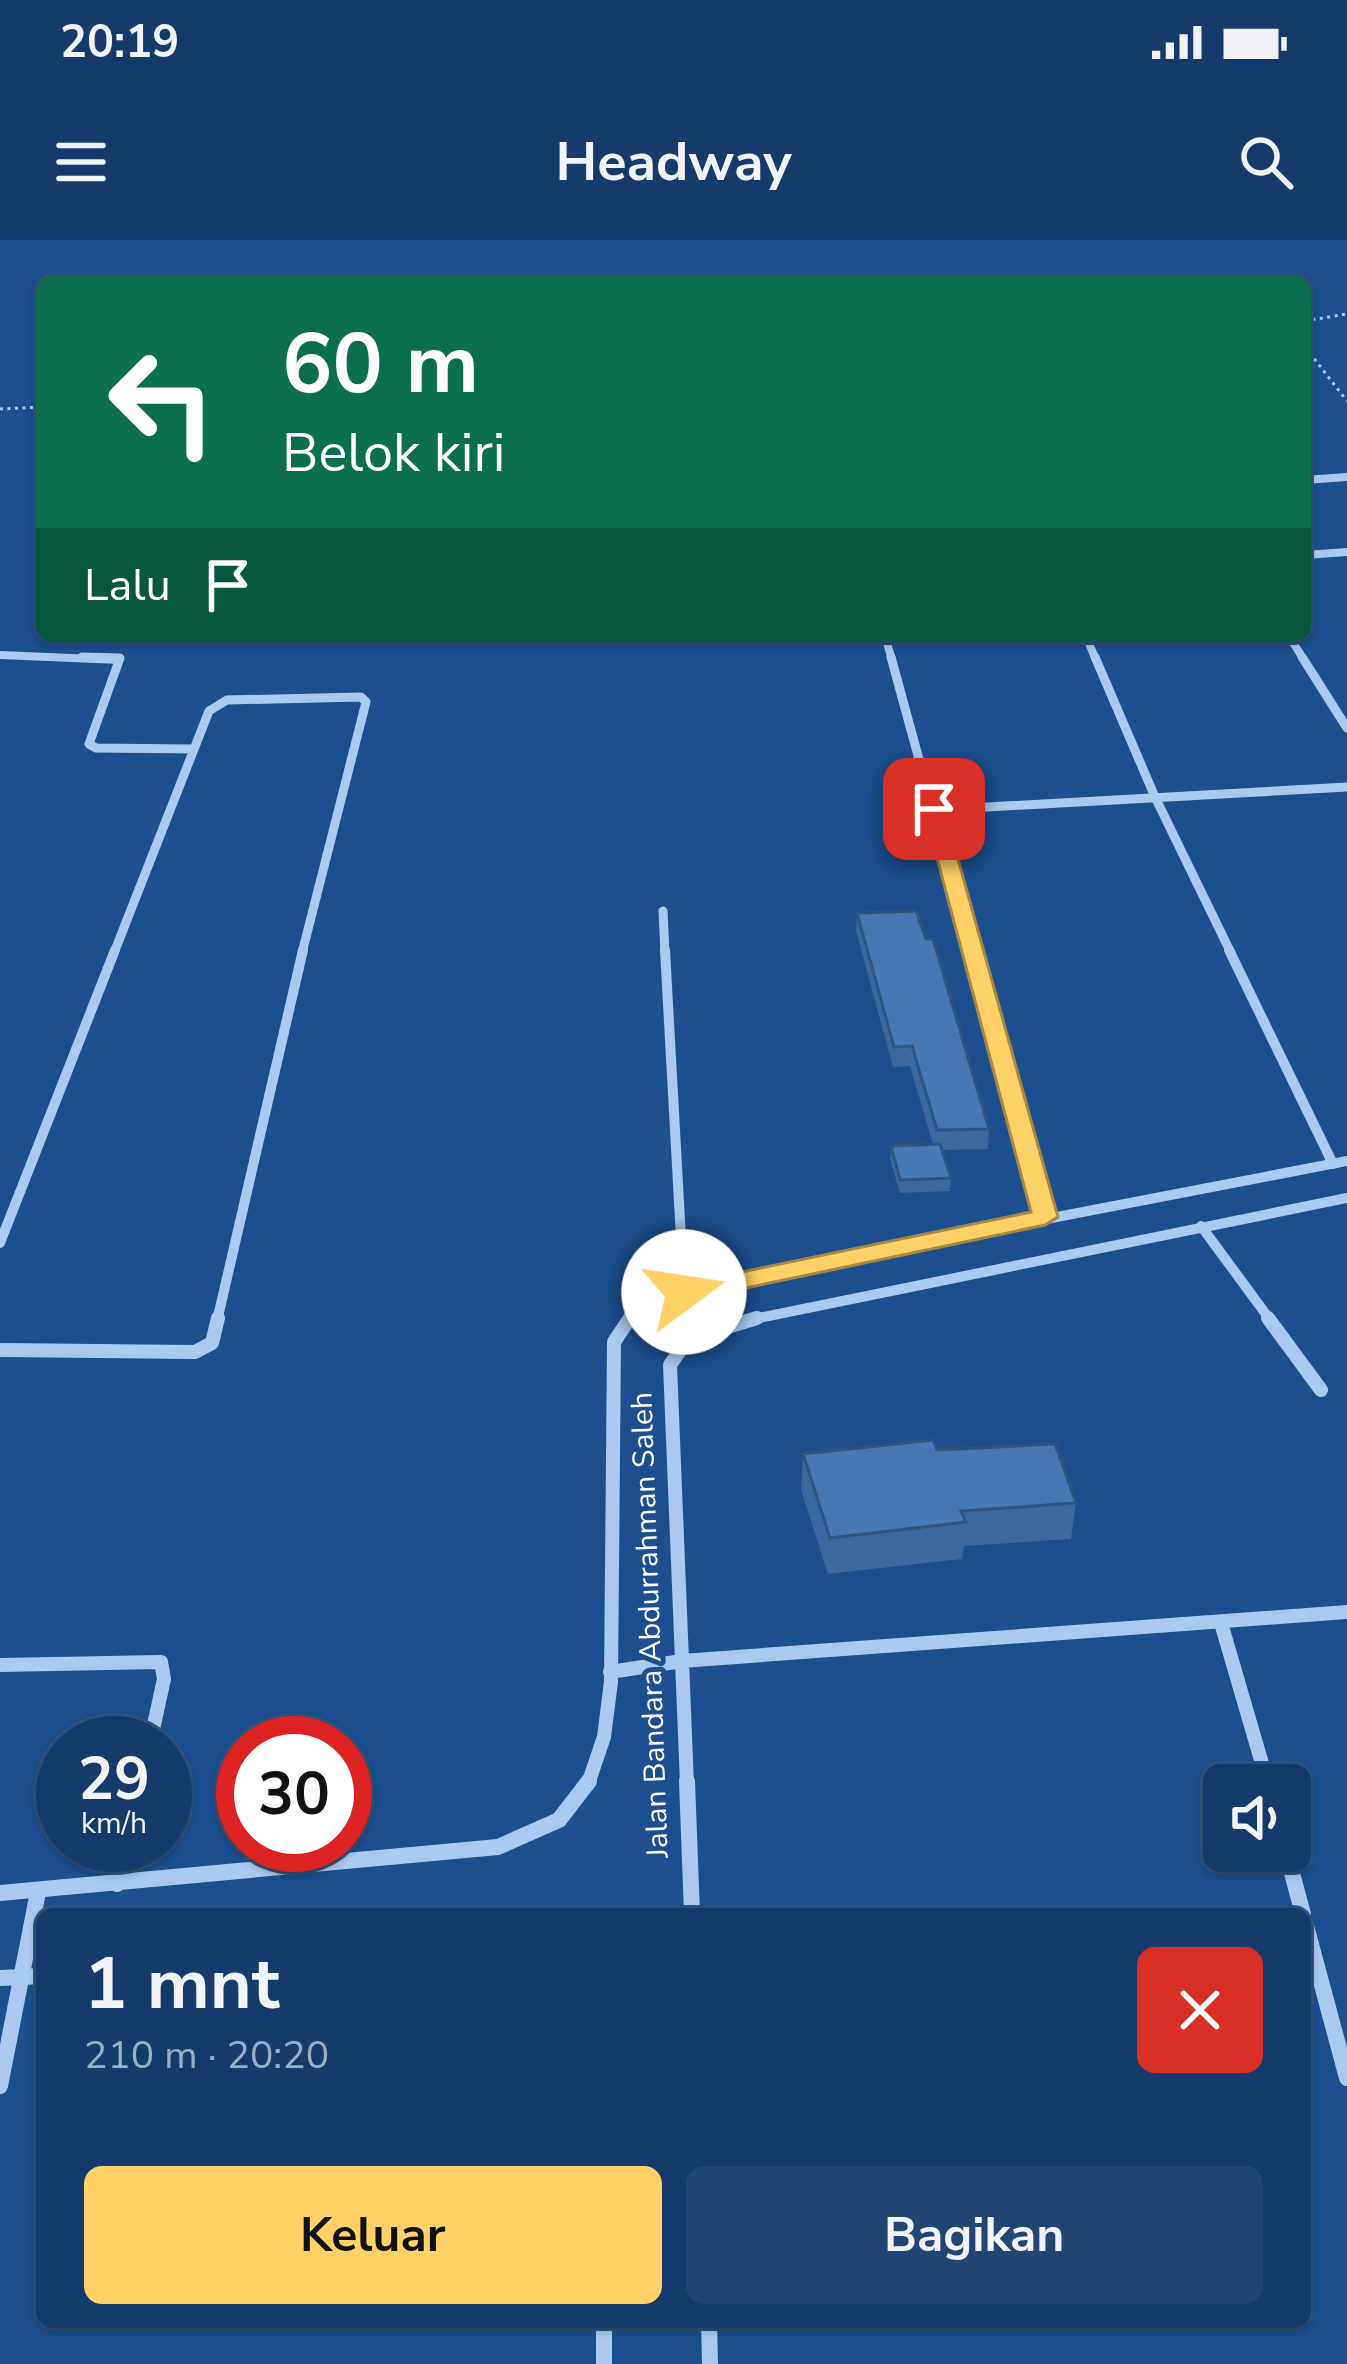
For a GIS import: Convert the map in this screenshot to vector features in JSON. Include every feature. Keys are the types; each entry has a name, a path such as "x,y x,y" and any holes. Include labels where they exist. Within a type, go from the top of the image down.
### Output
{"street":[{"path":"1311,480 1347,477"},
{"path":"1311,555 1347,552"},
{"path":"887,642 1045,1217"},
{"path":"630,1318 684,1292 1340,1162 1155,797 1089,642"},
{"path":"1293,642 1347,728"},
{"path":"0,655 120,658 89,744 194,749"},
{"path":"0,1244 209,711 227,700 352,694 366,701 279,1042 212,1343 195,1352 0,1350"},
{"path":"934,809 1347,787"},
{"path":"663,911 684,1292"},
{"path":"630,1318 688,1339 748,1320 1347,1198"},
{"path":"1201,1226 1322,1390"},
{"name":"Jalan Bandara Abdurrahman Saleh","path":"0,1893 498,1847 550,1828 579,1799 604,1742 610,1672 614,1342 630,1318"},
{"name":"Jalan Bandara Abdurrahman Saleh","path":"688,1339 670,1365 692,1908"},
{"path":"610,1672 682,1661 1347,1612"},
{"path":"1221,1623 1262,1764"},
{"path":"0,1665 161,1662 164,1679 155,1716"},
{"path":"117,1884 120,1872"},
{"path":"1292,1872 1301,1908"},
{"path":"37,1908 38,1892"},
{"path":"0,2086 33,1977 36,1926"},
{"path":"1311,1944 1347,2078"},
{"path":"0,1978 33,1977"},
{"path":"604,2328 604,2364"},
{"path":"709,2328 710,2364"}],"path":[{"path":"1311,320 1347,314"},
{"path":"1311,355 1347,400"},
{"path":"0,409 36,407"}],"building":[{"path":"916,911 926,939 933,939 989,1129 937,1130 912,1046 894,1047 857,913"},
{"path":"940,1144 951,1178 900,1180 891,1146"},
{"path":"933,1440 937,1450 1055,1444 1076,1503 961,1511 966,1522 830,1538 803,1454"}],"route":[{"path":"684,1292 1045,1217 934,809"}]}
